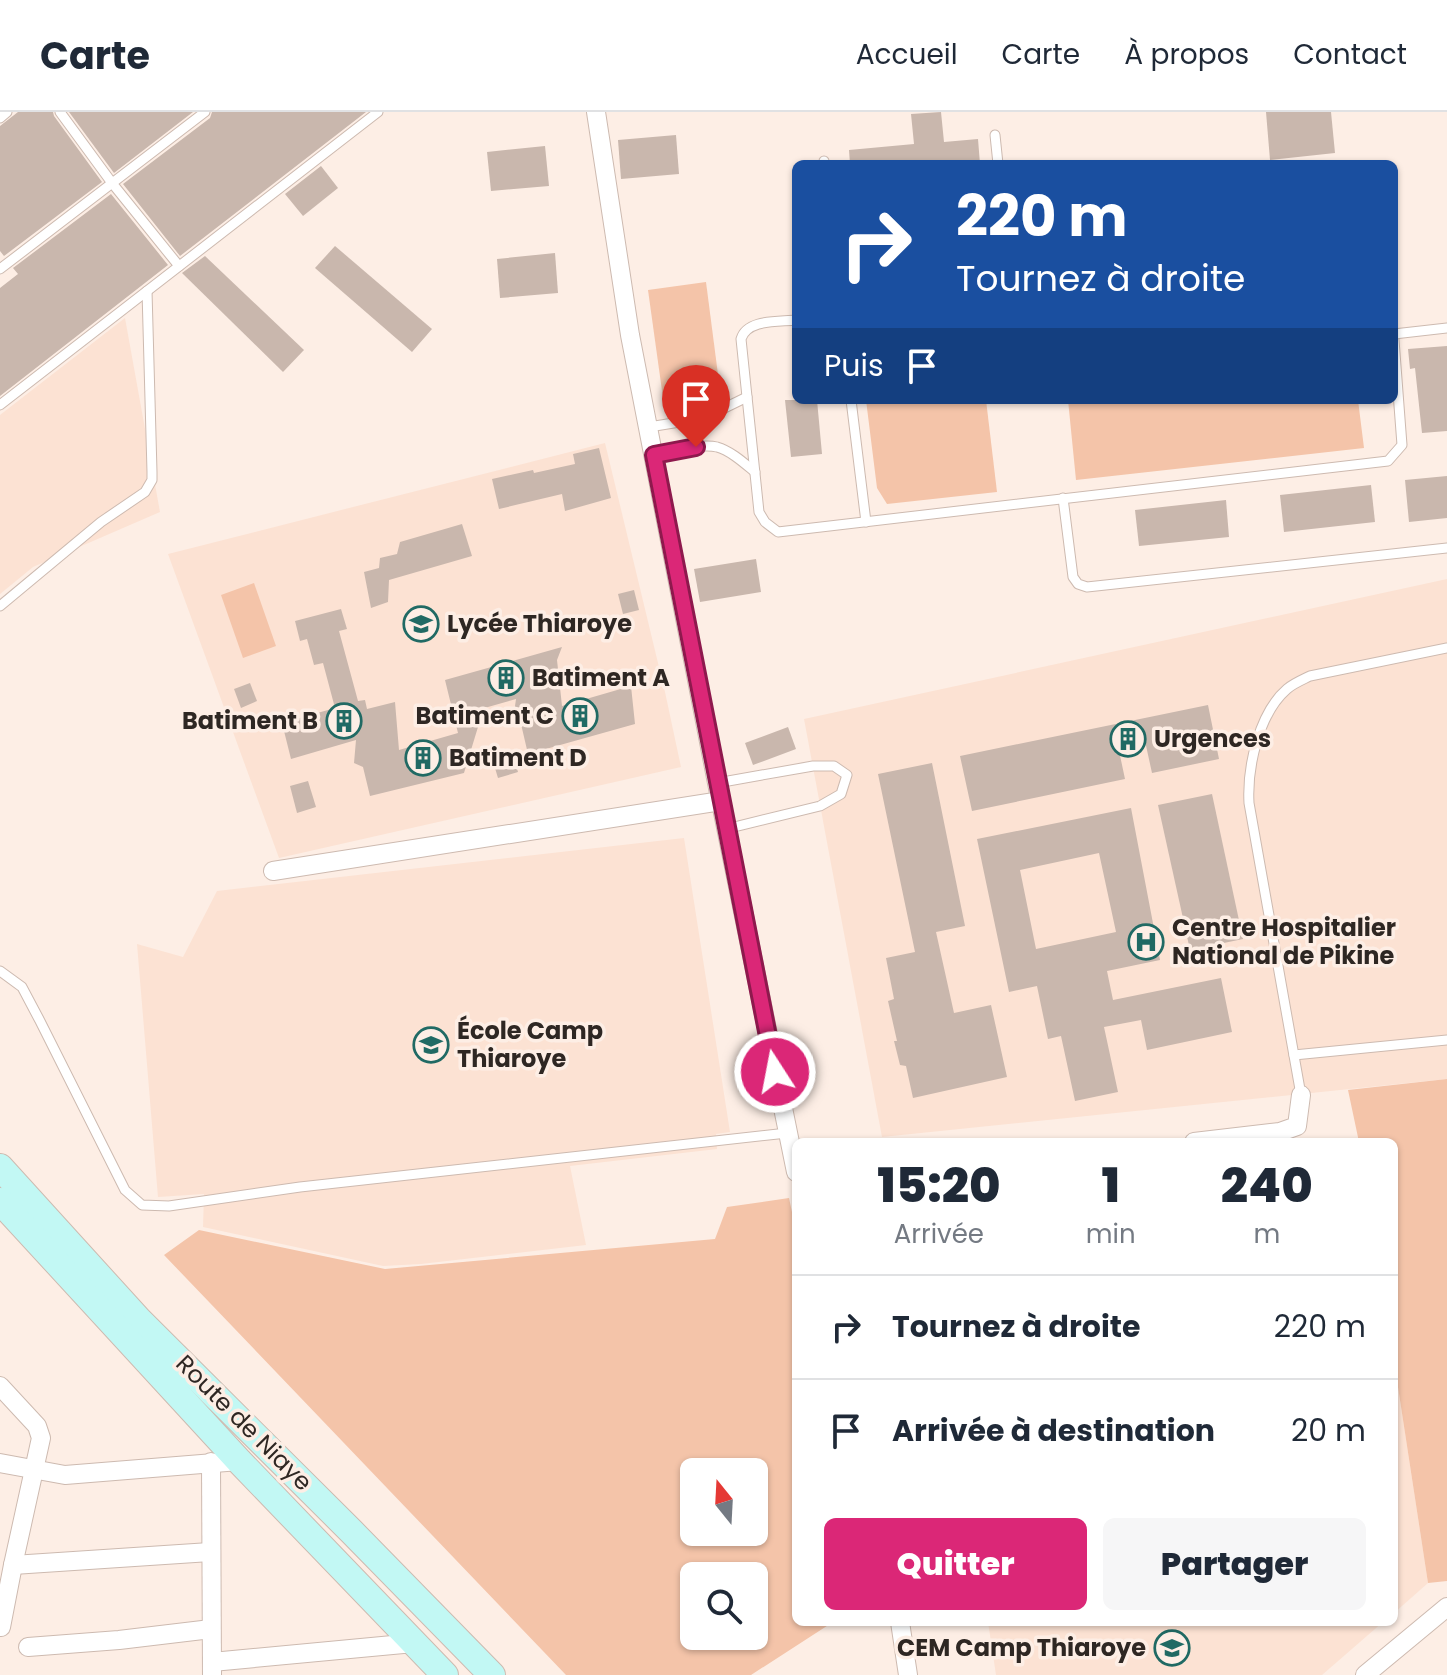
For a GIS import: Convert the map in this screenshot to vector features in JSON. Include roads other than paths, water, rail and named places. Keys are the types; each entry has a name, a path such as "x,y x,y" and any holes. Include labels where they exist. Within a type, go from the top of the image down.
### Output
{"main road":[{"name":"Route de Niaye","path":"0,1167 139,1320 492,1675"},
{"name":"Route de Niaye","path":"4,1214 445,1675"}],"street":[{"path":"596,112 630,335 792,1155"},
{"path":"273,871 719,792"},
{"path":"1228,1138 1280,1132 1297,1126 1301,1095"},
{"path":"0,1386 40,1430 41,1438 7,1573 1,1627"},
{"path":"0,1463 54,1474 76,1475 239,1461"},
{"path":"211,1462 212,1668 414,1643"},
{"path":"7,1573 210,1552"},
{"path":"1365,1675 1447,1607"},
{"path":"901,1626 908,1675"},
{"path":"28,1647 211,1629"}],"lane":[{"path":"0,118 7,112"},
{"path":"60,112 179,266"},
{"path":"1,267 205,112"},
{"path":"0,405 378,112"},
{"path":"995,135 998,160"},
{"path":"0,606 84,535 149,487 152,472 147,291"},
{"path":"792,320 751,325 742,333 741,339 759,512 765,522 778,532 1388,461 1402,445 1398,391"},
{"path":"1398,336 1447,328"},
{"path":"649,427 704,418 747,397"},
{"path":"851,404 866,522"},
{"path":"654,455 696,447 717,447 755,472"},
{"path":"1063,498 1073,577 1078,584 1087,587 1447,548"},
{"path":"1301,1095 1249,803 1250,771 1256,743 1277,701 1296,682 1310,676 1447,648"},
{"path":"719,792 813,766 834,766 847,775 841,794 820,806 726,829"},
{"path":"0,971 22,987 125,1190 142,1205 169,1206 300,1187 787,1133"},
{"path":"1294,1055 1447,1040"}],"place":[{"name":"Lycée Thiaroye","path":"421,624"},
{"name":"Batiment A","path":"506,678"},
{"name":"Batiment C","path":"580,716"},
{"name":"Batiment B","path":"344,721"},
{"name":"Urgences","path":"1128,739"},
{"name":"Batiment D","path":"423,758"},
{"name":"Centre Hospitalier National de Pikine","path":"1146,942"},
{"name":"École Camp Thiaroye","path":"431,1045"},
{"name":"CEM Camp Thiaroye","path":"1172,1648"}]}
